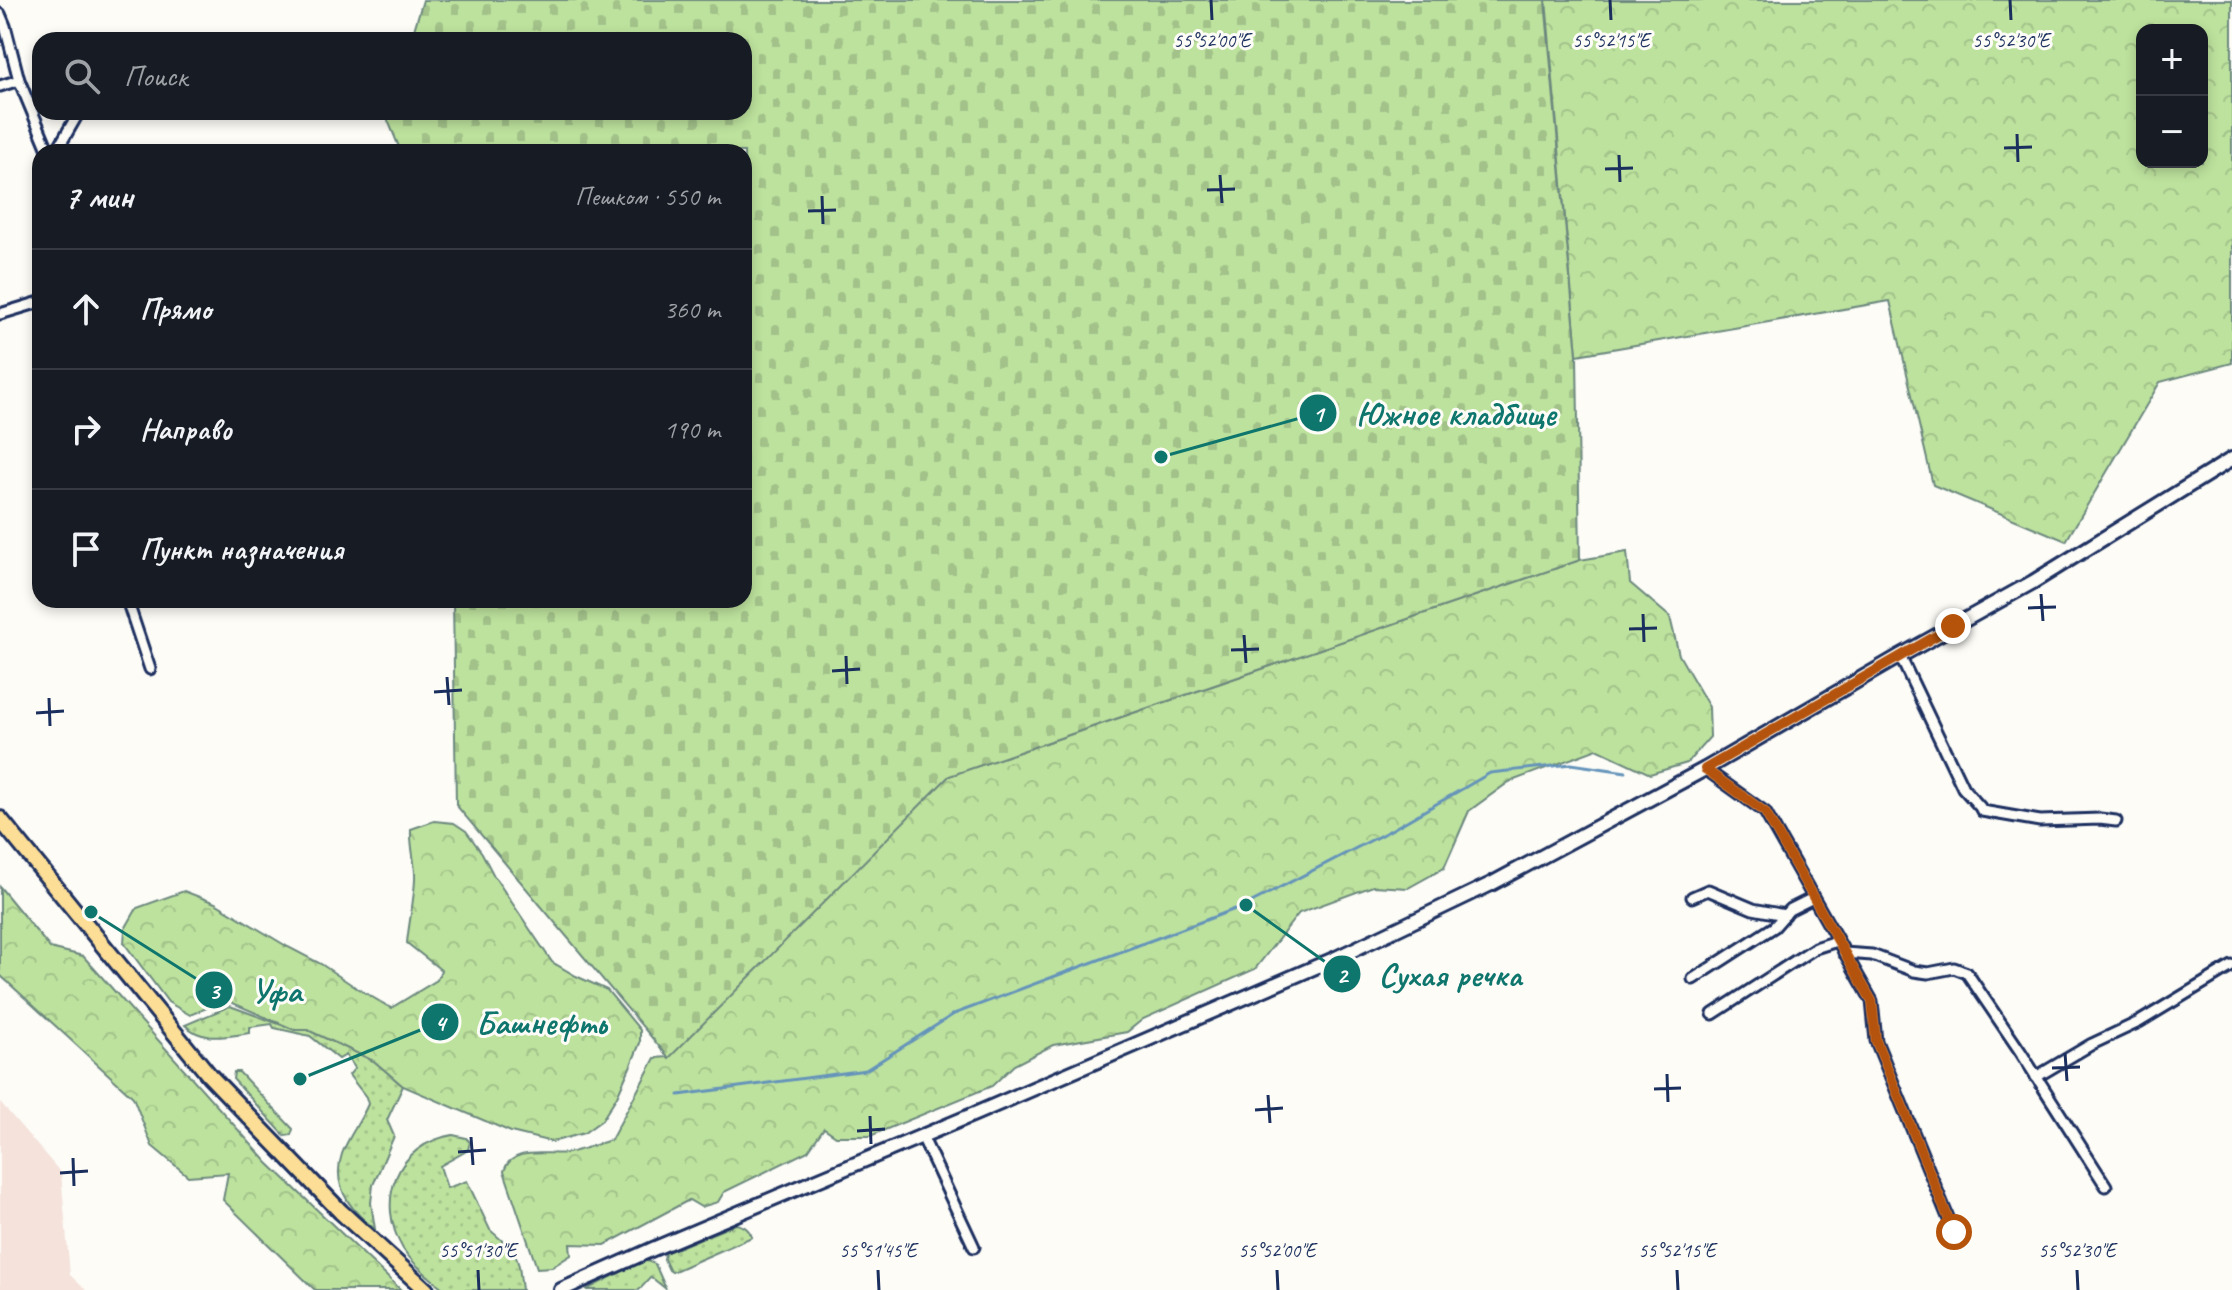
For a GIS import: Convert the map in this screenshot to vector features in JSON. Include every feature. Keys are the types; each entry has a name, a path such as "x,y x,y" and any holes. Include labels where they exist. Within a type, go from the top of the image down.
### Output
{"main road":[{"path":"561,1290 1334,959 1491,884 1705,769 2033,582 2231,463"},
{"path":"0,819 237,1106 341,1212 426,1290"}],"street":[{"path":"0,14 19,80 32,111"},
{"path":"0,86 19,80"},
{"path":"36,120 46,144"},
{"path":"61,144 74,120"},
{"path":"0,314 32,304"},
{"path":"130,608 150,669"},
{"path":"1900,656 1963,788 1982,811 2040,821 2116,821"},
{"path":"1705,769 1765,812 1872,1001 1876,1041 1954,1232"},
{"path":"1692,897 1708,890 1753,909 1785,915"},
{"path":"1693,979 1774,927 1789,910 1813,898"},
{"path":"1713,1014 1815,948 1837,941"},
{"path":"1844,953 1872,955 1914,971 1928,973 1954,968 1967,973 2106,1186"},
{"path":"2036,1077 2092,1044 2139,1022 2232,966"},
{"path":"922,1136 974,1247"}],"shaded area":[{"path":"0,1102 61,1173 70,1275 86,1290 0,1290"}],"green space":[{"path":"423,0 1545,0 1577,355 1580,560 949,776 669,1058 456,805 453,608 752,608 752,144 398,144 388,120 752,120 752,32 413,32"},
{"path":"1546,0 2232,0 2232,363 2160,382 2066,541 1933,485 1890,301 1577,355"},
{"path":"1627,552 1630,583 1670,617 1679,655 1709,707 1710,737 1687,763 1650,774 1597,749 1509,782 1469,811 1444,868 1408,888 1373,886 1299,913 1255,969 1143,1019 1127,1032 1053,1045 1014,1065 992,1086 870,1136 836,1136 824,1128 808,1151 724,1192 718,1202 701,1207 689,1200 605,1245 570,1244 571,1255 552,1267 537,1268 504,1171 508,1163 522,1155 567,1153 611,1140 655,1058 669,1057 949,776 1580,560"},
{"path":"434,821 454,823 466,831 552,962 607,990 640,1030 640,1043 617,1096 602,1120 584,1133 552,1142 511,1132 403,1086 374,1061 308,1030 295,1030 226,1000 190,1015 168,1002 124,943 125,929 137,908 184,891 215,903 391,1008 437,980 441,970 407,943 415,880 411,829"},
{"path":"0,887 50,948 83,956 268,1163 401,1290 315,1290 223,1200 228,1173 188,1176 152,1146 133,1097 0,975"},
{"path":"230,1006 295,1030 308,1030 374,1061 403,1086 387,1120 394,1136 373,1185 371,1203 375,1229 351,1206 339,1177 342,1154 368,1104 349,1075 355,1068 346,1055 339,1059 310,1036 274,1028 272,1024 250,1027 250,1033 224,1037 200,1034 185,1025"},
{"path":"234,1072 239,1072 293,1129 291,1135 285,1136 233,1079"},
{"path":"453,1135 470,1142 468,1150 440,1166 447,1188 467,1181 490,1230 514,1251 522,1290 445,1289 403,1249 391,1212 391,1194 396,1177 417,1150"},
{"path":"736,1224 746,1228 752,1237 672,1272 669,1270 665,1253"},
{"path":"644,1260 655,1264 666,1289 651,1277 639,1290 586,1290"}],"waterway":[{"path":"679,1095 866,1070 954,1014 1246,905 1391,830 1490,773 1571,764 1626,772"}],"place":[{"name":"Южное кладбище","path":"1161,457"},
{"name":"Сухая речка","path":"1246,905"},
{"name":"Уфа","path":"91,912"},
{"name":"Башнефть","path":"300,1079"}],"route":[{"path":"1953,626 1705,769 1765,812 1872,1001 1876,1041 1954,1232"}]}
